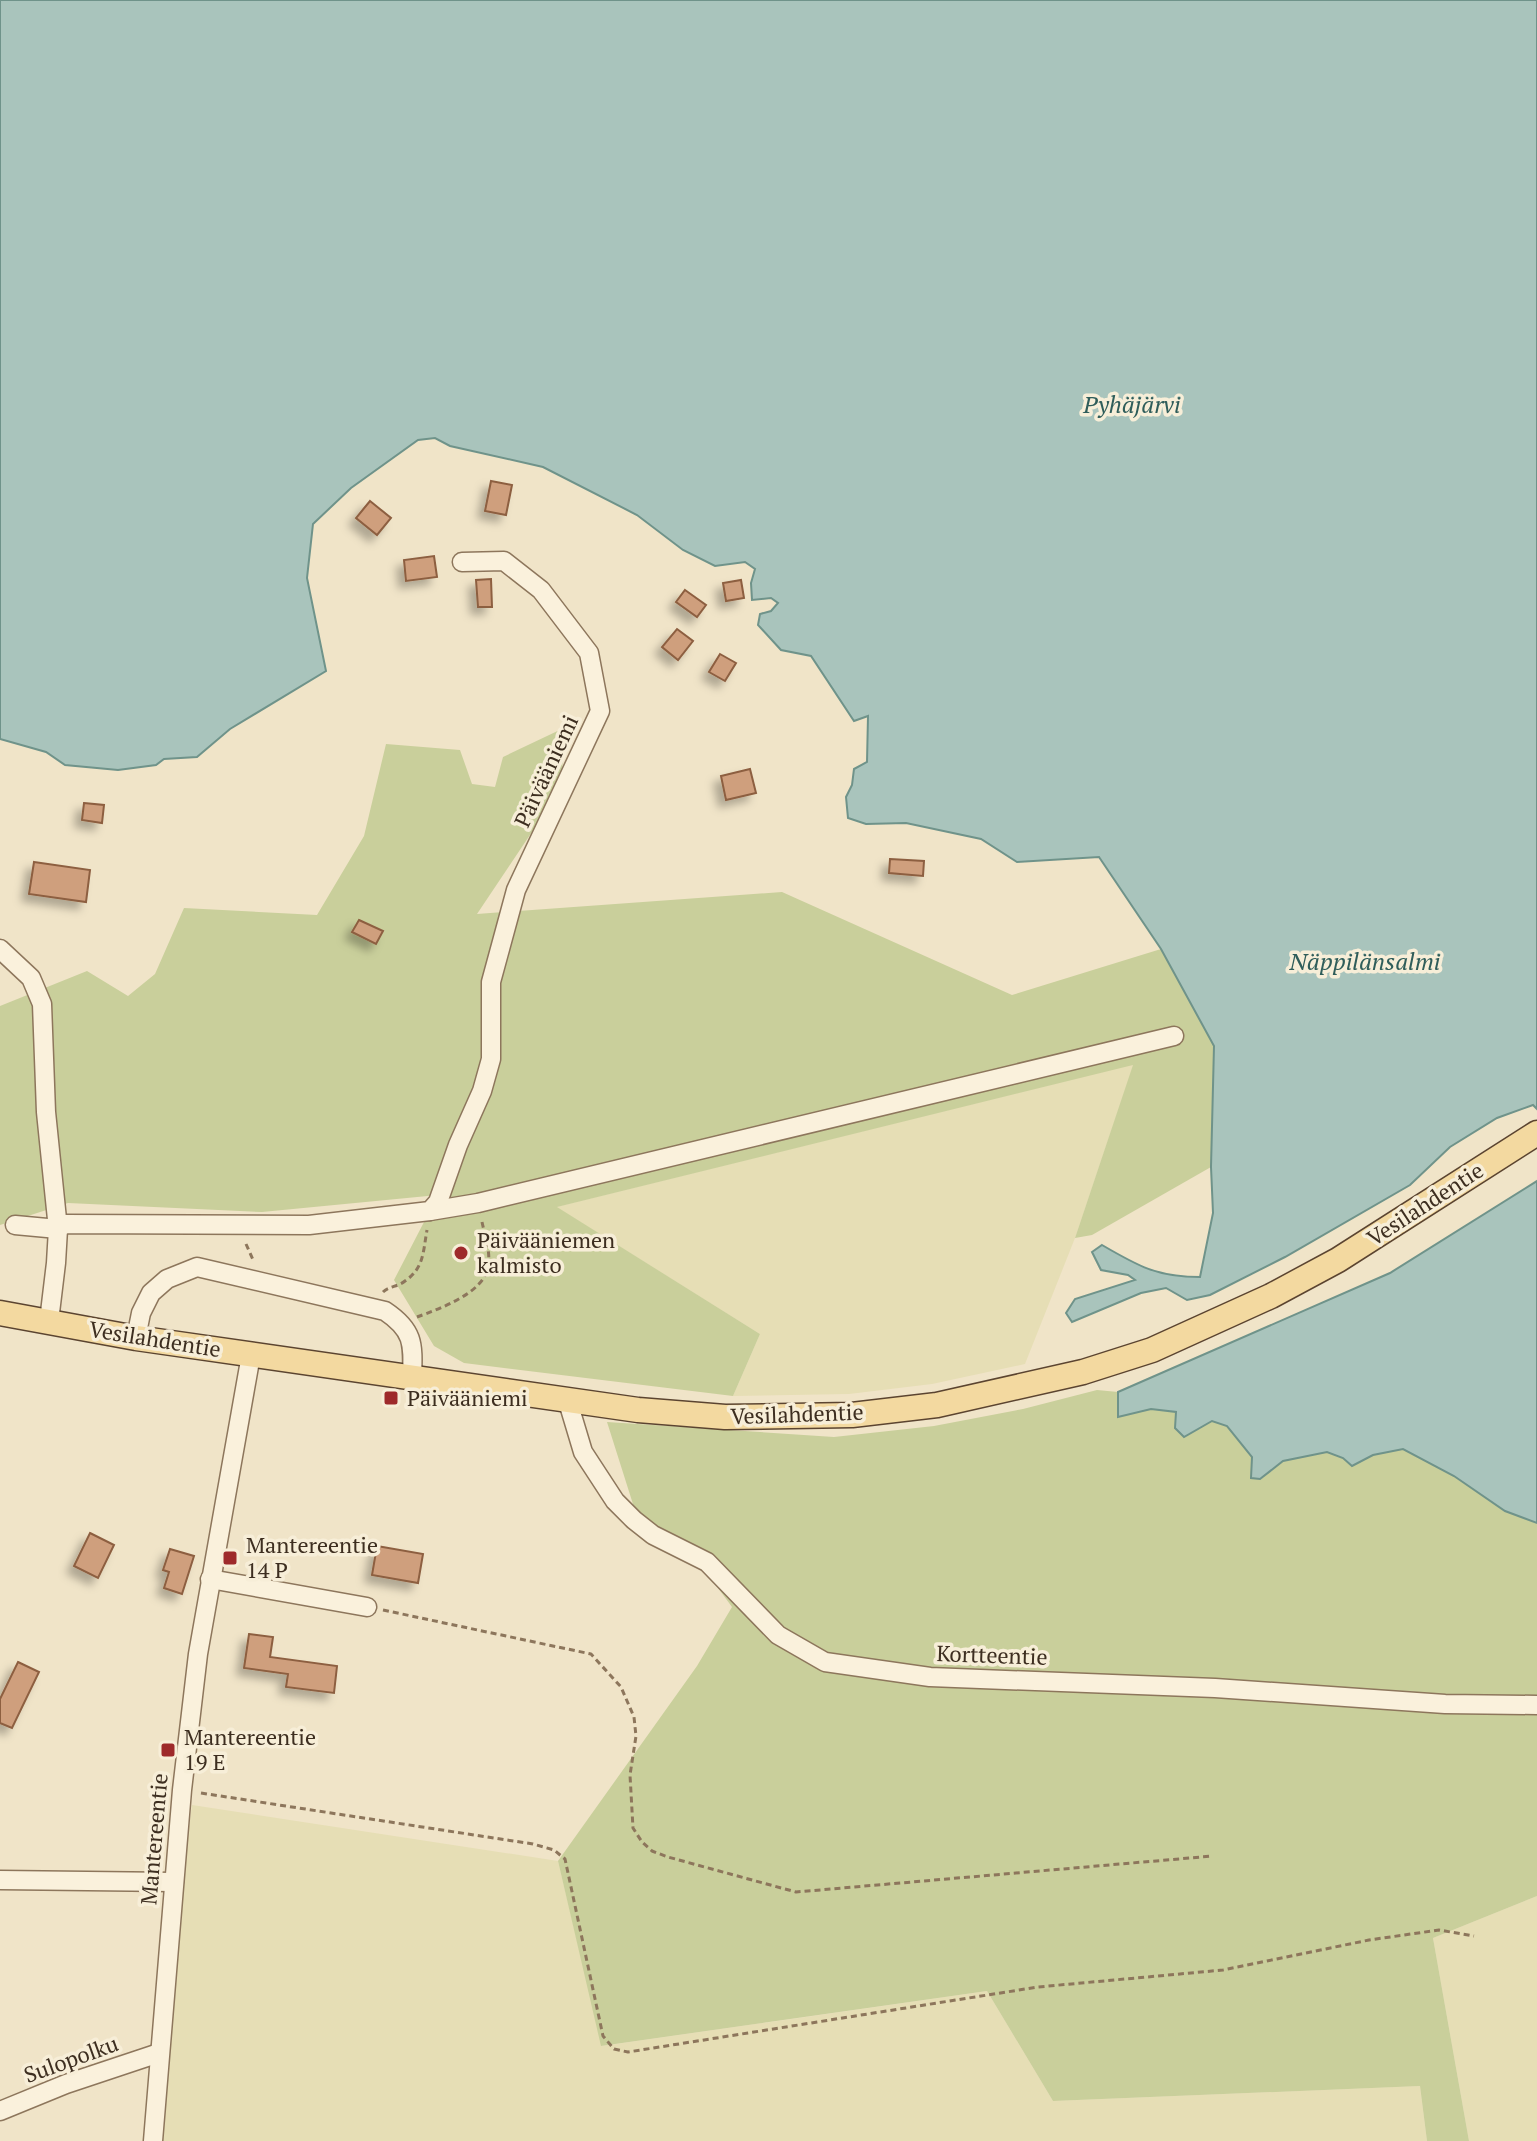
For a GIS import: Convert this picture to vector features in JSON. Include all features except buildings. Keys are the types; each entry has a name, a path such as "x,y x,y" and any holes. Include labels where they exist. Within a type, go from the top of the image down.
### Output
{"main road":[{"name":"Vesilahdentie","path":"0,1313 136,1338 568,1402 725,1417 852,1415 937,1405 1083,1372 1152,1350 1271,1296 1338,1260 1532,1136"}],"street":[{"name":"Päivääniemi","path":"430,1211 438,1202 458,1145 482,1091 491,1059 491,982 513,901 600,711 589,653 541,590 504,561 462,562"},
{"path":"0,949 31,978 42,1004 46,1112 58,1229 49,1321"},
{"path":"15,1225 58,1229 65,1224 309,1225 430,1211 478,1203 1174,1036"},
{"path":"136,1338 141,1313 151,1293 167,1279 197,1267 385,1311 402,1322 413,1347 412,1379"},
{"name":"Mantereentie","path":"153,2141 182,1790 198,1654 251,1355"},
{"name":"Kortteentie","path":"568,1402 583,1452 615,1501 653,1535 707,1562 778,1635 825,1662 930,1677 1215,1688 1445,1704 1537,1705"},
{"path":"210,1579 367,1607"},
{"path":"0,1880 174,1882"},
{"name":"Sulopolku","path":"0,2111 66,2084 159,2053"}],"path":[{"path":"402,1322 453,1304 483,1279 488,1271 489,1259 478,1203"},
{"path":"371,1307 385,1288 403,1284 420,1269 430,1211"},
{"path":"238,1226 258,1271 256,1281"},
{"path":"367,1607 591,1654 621,1687 634,1717 636,1736 630,1775 633,1828 652,1851 668,1857 796,1892 1213,1856"},
{"path":"182,1790 533,1844 554,1850 565,1859 603,2036 614,2049 628,2052 1038,1987 1223,1970 1369,1940 1439,1930 1474,1936"}],"shaded area":[{"path":"1134,1064 1075,1238 1025,1364 932,1384 849,1394 733,1396 760,1334 556,1207"},
{"path":"192,1805 558,1861 602,2046 987,1991 1053,2101 1420,2086 1427,2141 153,2141 159,2053"},
{"path":"1537,1896 1537,2141 1469,2141 1433,1938"}],"green space":[{"path":"566,727 560,790 477,914 782,892 1012,995 1161,949 1214,1046 1211,1167 1092,1235 1075,1238 1133,1065 557,1207 760,1334 733,1396 464,1363 434,1346 394,1280 438,1195 262,1212 68,1203 0,1225 0,1006 87,971 128,996 155,974 184,908 317,915 364,836 386,744 460,750 472,784 495,787 503,757"},
{"path":"1097,1390 1118,1392 1119,1417 1151,1409 1177,1412 1227,1426 1252,1457 1251,1478 1261,1479 1283,1461 1327,1452 1343,1458 1352,1466 1373,1455 1402,1449 1454,1476 1505,1511 1537,1523 1537,1896 1433,1938 1469,2141 1427,2141 1420,2086 1053,2101 987,1991 601,2046 558,1861 697,1666 732,1607 693,1554 645,1542 607,1422 834,1437 934,1426 1023,1409"}],"water":[{"name":"Pyhäjärvi","path":"0,0 1537,0 1537,1109 1533,1105 1497,1118 1450,1147 1410,1185 1285,1257 1210,1295 1187,1300 1166,1288 1141,1293 1072,1322 1066,1313 1075,1299 1135,1280 1128,1275 1101,1270 1092,1252 1102,1245 1148,1269 1200,1277 1213,1213 1214,1046 1161,949 1099,857 1017,862 981,839 906,823 866,824 848,818 846,797 852,785 854,769 867,762 868,716 854,721 811,656 781,650 758,625 760,614 771,611 778,603 771,598 752,600 751,583 755,569 745,562 715,566 683,550 637,515 543,467 450,446 435,438 418,440 351,488 313,524 307,578 326,671 230,729 197,757 164,759 156,765 118,770 65,765 46,752 0,739"},
{"path":"1537,1181 1537,1523 1505,1511 1454,1476 1403,1449 1373,1455 1352,1466 1343,1458 1327,1452 1283,1461 1260,1479 1251,1478 1252,1457 1227,1426 1212,1421 1184,1437 1175,1428 1176,1412 1151,1409 1118,1417 1118,1392 1390,1273"}],"place":[{"name":"Päivääniemen kalmisto","path":"461,1253"},
{"name":"Päivääniemi","path":"391,1398"},
{"name":"Mantereentie 14 P","path":"230,1558"},
{"name":"Mantereentie 19 E","path":"168,1750"}],"water label":[{"name":"Näppilänsalmi","path":"1365,962"}]}
